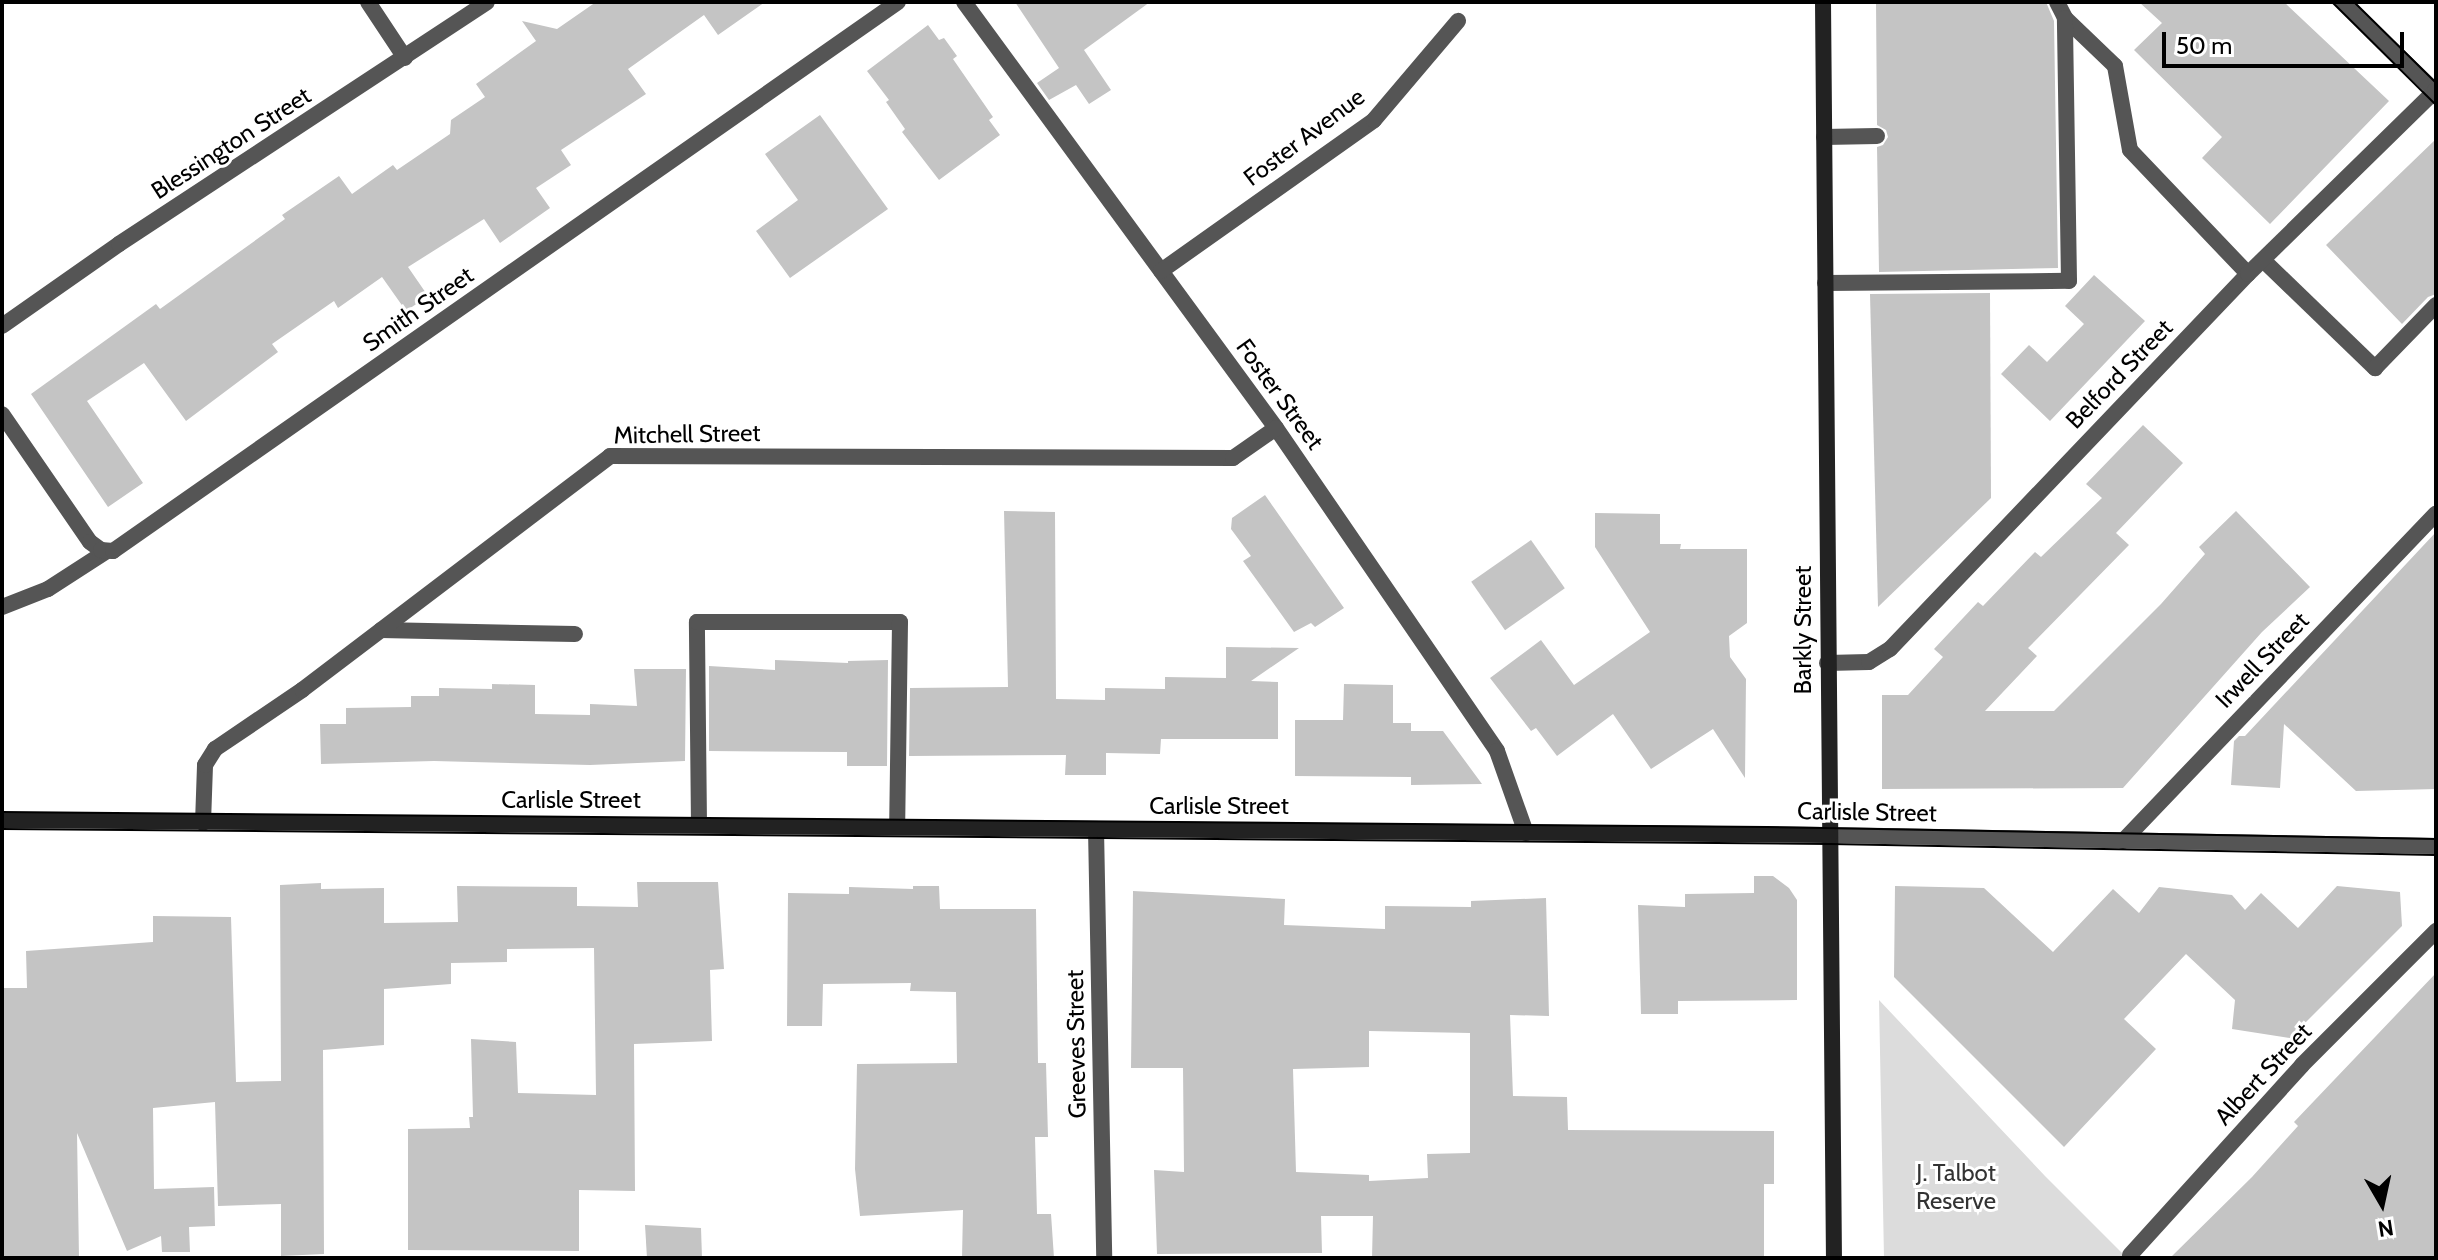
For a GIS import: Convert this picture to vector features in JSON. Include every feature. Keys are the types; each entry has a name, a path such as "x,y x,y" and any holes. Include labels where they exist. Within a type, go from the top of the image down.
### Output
{"main road":[{"name":"Barkly Street","path":"1823,2 1834,1258"},
{"name":"Carlisle Street","path":"2,820 1830,835"}],"street":[{"path":"368,2 405,58"},
{"name":"Blessington Street","path":"2,326 119,244 487,2"},
{"name":"Smith Street","path":"2,607 48,589 107,551 113,551 898,2"},
{"name":"Foster Street","path":"964,2 1276,428 1497,751 1526,833"},
{"path":"2057,2 2065,18 2115,66 2130,150 2248,274"},
{"path":"2343,2 2435,92"},
{"path":"1825,283 2069,281 2065,18"},
{"name":"Foster Avenue","path":"1161,271 1374,120 1458,21"},
{"name":"Belford Street","path":"1827,663 1869,662 1890,649 2248,274 2435,92"},
{"path":"1824,137 1877,136"},
{"path":"2263,260 2375,368 2436,305"},
{"path":"2,414 90,542 107,551"},
{"name":"Mitchell Street","path":"203,823 208,756 381,630 610,456 1233,458 1276,428"},
{"name":"Irwell Street","path":"2123,841 2436,513"},
{"path":"699,825 697,622 900,622 897,827"},
{"path":"381,630 575,634"},
{"name":"Greeves Street","path":"1096,829 1104,1258"},
{"name":"Carlisle Street","path":"1830,835 2436,846"},
{"name":"Albert Street","path":"2130,1255 2302,1065 2436,931"}],"green space":[{"name":"J. Talbot Reserve","path":"1879,1000 2045,1176 2127,1258 1884,1258"}],"building":[{"path":"596,2 765,2 718,35 704,15 628,69 646,94 561,150 571,165 536,188 550,208 500,243 484,219 408,267 428,296 406,311 382,277 338,308 334,301 272,344 278,352 186,421 144,363 87,401 143,483 108,507 31,394 156,304 160,309 285,219 282,215 339,176 352,194 393,165 397,170 450,134 451,120 485,97 476,84 536,41 522,21 557,29"},
{"path":"1015,2 1150,2 1084,50 1111,90 1089,104 1076,85 1049,100 1037,83 1059,68"},
{"path":"1876,2 2046,2 2054,21 2058,268 1879,272 1877,147 1883,145 1888,137 1886,130 1877,125"},
{"path":"2139,2 2284,2 2389,101 2270,224 2202,158 2222,137 2134,50 2162,23"},
{"path":"928,25 939,40 944,38 957,56 953,59 993,117 989,120 1000,135 939,180 902,132 905,129 886,102 889,100 867,71"},
{"path":"820,115 888,209 790,278 756,231 798,200 765,154"},
{"path":"2436,139 2436,294 2428,297 2402,324 2326,245"},
{"path":"2094,275 2145,321 2050,421 2001,374 2029,345 2047,362 2084,324 2065,306"},
{"path":"1990,293 1991,498 1878,607 1870,294"},
{"path":"2143,425 2183,463 2116,533 2129,545 2028,648 2037,656 1985,711 2054,711 2161,604 2205,554 2199,547 2236,511 2310,587 2262,632 2123,788 1882,789 1882,695 1908,695 1943,657 1934,649 1978,602 1983,606 2035,552 2041,557 2102,498 2086,484"},
{"path":"1265,495 1344,608 1315,627 1311,623 1294,632 1243,561 1251,556 1231,529 1232,518"},
{"path":"1004,511 1055,512 1056,699 1105,700 1105,688 1165,689 1165,677 1226,678 1226,647 1299,648 1251,681 1278,682 1278,739 1161,739 1160,754 1106,753 1106,775 1065,775 1066,755 909,756 910,688 1008,687"},
{"path":"1595,513 1660,514 1660,544 1681,544 1680,549 1747,549 1747,623 1729,636 1730,657 1746,679 1745,778 1713,729 1651,769 1613,714 1557,756 1536,728 1531,731 1490,678 1541,640 1574,685 1650,632 1595,547"},
{"path":"2436,532 2436,789 2356,791 2284,724 2280,788 2231,785 2234,741 2239,736 2245,736"},
{"path":"1531,540 1565,588 1505,630 1471,582"},
{"path":"775,660 848,663 888,660 887,766 847,766 847,752 709,751 709,666 775,670"},
{"path":"634,669 686,669 685,761 590,765 434,761 321,764 320,724 346,724 346,708 411,707 411,696 439,696 439,688 492,689 492,684 535,685 535,714 590,715 590,704 637,706"},
{"path":"1344,684 1393,685 1393,723 1411,723 1411,731 1443,731 1482,784 1411,785 1411,777 1295,776 1295,720 1343,720"},
{"path":"1754,876 1773,876 1789,888 1797,900 1797,1000 1678,1001 1678,1014 1641,1014 1638,905 1685,907 1685,894 1754,893"},
{"path":"637,882 718,882 724,969 710,970 712,1041 634,1044 635,1191 579,1190 579,1251 408,1250 408,1129 470,1128 469,1117 473,1117 471,1039 516,1042 518,1093 596,1095 594,948 507,949 507,962 451,963 451,984 384,989 384,1045 323,1050 324,1254 281,1256 281,1204 218,1206 215,1102 153,1108 154,1189 214,1187 215,1226 189,1227 190,1252 162,1252 161,1236 127,1251 77,1133 79,1258 2,1258 2,988 27,988 26,951 153,942 153,916 231,917 236,1082 281,1081 280,885 321,883 321,889 384,888 384,923 458,922 457,886 577,887 577,906 638,907"},
{"path":"913,886 939,886 940,909 1036,909 1038,1063 1046,1063 1048,1137 1035,1137 1037,1214 1051,1214 1054,1258 962,1258 963,1210 860,1216 855,1169 857,1064 957,1063 956,992 910,991 911,983 823,984 822,1026 787,1026 788,893 849,894 849,887 913,889"},
{"path":"1895,886 1984,888 2053,952 2113,889 2139,913 2159,887 2232,895 2245,910 2261,893 2298,928 2337,886 2400,892 2402,926 2290,1038 2232,1029 2235,1000 2186,954 2124,1019 2156,1049 2064,1147 1894,977"},
{"path":"1133,891 1285,899 1284,925 1385,929 1385,906 1471,907 1471,901 1546,898 1549,1016 1510,1015 1513,1096 1567,1097 1568,1130 1774,1131 1774,1184 1764,1184 1764,1258 1372,1258 1373,1216 1321,1216 1322,1253 1157,1254 1154,1170 1184,1172 1183,1068 1131,1068","holes":["1369,1031 1470,1033 1470,1153 1427,1154 1428,1178 1369,1181 1369,1175 1296,1172 1293,1069 1369,1067"]},
{"path":"2436,973 2436,1258 2170,1258 2252,1177 2298,1126 2294,1122"},
{"path":"645,1225 701,1228 702,1258 647,1258"}],"tram line":[{"path":"2332,2 2436,105"},
{"path":"2354,2 2436,83"},
{"path":"2,812 1767,827 2436,839"},
{"path":"2,829 1830,844 2436,855"}]}
